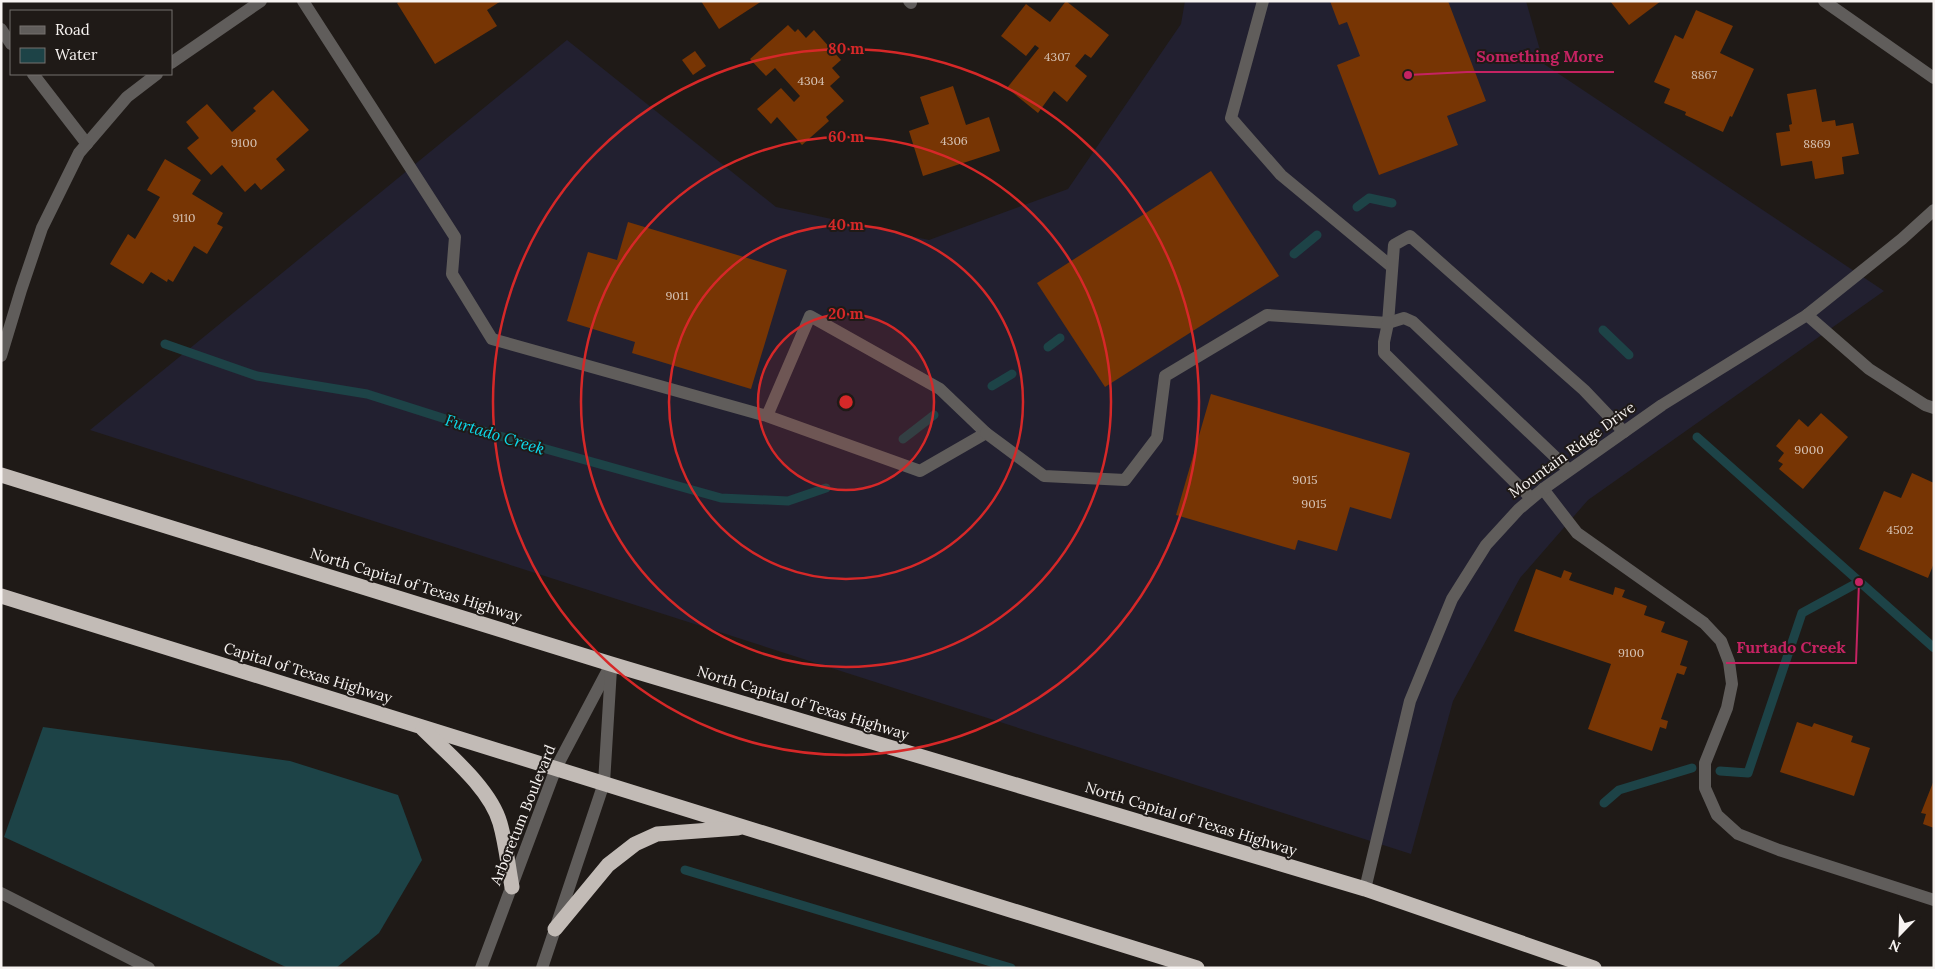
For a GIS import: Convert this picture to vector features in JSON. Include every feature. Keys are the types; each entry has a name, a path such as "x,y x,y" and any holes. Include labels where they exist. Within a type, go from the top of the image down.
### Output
{"highway":[{"name":"North Capital of Texas Highway","path":"1,475 611,664 1365,889 1594,968"},
{"name":"Capital of Texas Highway","path":"1,596 604,783"},
{"path":"420,726 484,792 500,821 512,887"},
{"path":"604,783 1198,968"},
{"path":"555,929 608,865 635,844 657,834 747,827"}],"street":[{"path":"172,62 261,1"},
{"path":"303,1 455,236 452,274 492,339 768,416 920,471 986,433"},
{"path":"1263,1 1231,118 1281,175 1392,267"},
{"path":"1824,1 1934,78"},
{"path":"1,28 10,42"},
{"path":"33,75 87,144"},
{"path":"1,356 42,228 79,153 127,97 156,75"},
{"name":"Mountain Ridge Drive","path":"1365,889 1410,701 1449,608 1486,545 1519,509 1543,489 1662,405 1807,315 1902,239 1934,210"},
{"path":"1532,498 1384,353 1394,245 1410,236 1584,390 1624,432"},
{"path":"768,416 810,316 940,389 986,433 1044,476 1125,480 1157,438 1165,376 1267,315 1388,323 1404,318 1413,322 1569,470"},
{"path":"1807,315 1869,369 1925,405 1934,408"},
{"path":"1543,489 1576,533 1704,623 1721,641 1729,662 1732,684 1727,708 1705,764 1705,788 1717,815 1738,834 1778,850 1934,900"},
{"path":"542,968 604,783 611,664"},
{"name":"Arboretum Boulevard","path":"482,968 556,768 611,664"},
{"path":"1,893 149,968"}],"shaded area":[{"path":"1185,1 1526,1 1544,64 1884,291 1588,500 1520,578 1453,701 1411,854 90,430 567,40 776,207 929,240 1068,189 1181,24"}],"water":[{"path":"43,727 290,761 398,795 422,860 379,933 336,968 288,968 4,837"}],"building":[{"path":"400,1 501,1 487,10 497,26 435,64 397,3"},
{"path":"701,1 762,1 719,29"},
{"path":"1066,1 1109,35 1091,58 1085,54 1075,66 1087,76 1067,102 1054,91 1038,113 1007,88 1039,48 1035,45 1026,56 1001,36 1026,4 1050,22"},
{"path":"1330,1 1448,1 1486,101 1447,116 1458,145 1379,175 1337,65 1360,56 1347,22 1339,25"},
{"path":"1610,1 1661,1 1629,25"},
{"path":"1696,10 1733,26 1720,53 1754,69 1723,132 1685,115 1686,112 1664,103 1670,89 1654,82 1675,35 1683,39"},
{"path":"788,25 795,32 798,29 806,38 814,30 841,60 832,68 840,77 830,86 844,101 826,117 829,121 802,145 777,117 771,124 757,109 781,88 794,102 800,96 775,68 766,76 750,59"},
{"path":"695,51 706,66 693,75 682,60"},
{"path":"953,86 966,125 989,117 1000,151 923,176 909,131 929,124 920,97"},
{"path":"1816,89 1822,122 1835,120 1836,126 1853,123 1859,154 1842,157 1844,174 1815,179 1812,161 1781,166 1776,133 1790,131 1789,125 1792,124 1787,94"},
{"path":"273,90 309,130 276,159 285,170 261,190 255,183 245,192 222,165 211,175 187,148 199,138 186,122 207,104 232,132 256,111 253,108"},
{"path":"165,159 201,180 192,194 223,213 217,224 223,227 207,254 194,246 173,282 168,279 167,282 151,272 143,284 110,264 128,234 135,239 160,197 147,190"},
{"path":"1211,171 1279,276 1105,387 1037,283"},
{"path":"628,222 787,270 751,389 632,353 635,342 567,321 588,252 617,260"},
{"path":"1211,394 1410,453 1391,519 1350,507 1337,551 1298,540 1295,550 1176,515"},
{"path":"1821,413 1848,437 1803,489 1779,469 1783,464 1778,461 1784,453 1776,446 1799,419 1808,427"},
{"path":"1912,473 1934,483 1934,563 1928,578 1859,549 1884,491 1901,498"},
{"path":"1536,569 1561,578 1564,570 1572,573 1569,580 1613,595 1615,587 1625,590 1622,597 1647,606 1644,615 1665,622 1661,632 1688,641 1680,665 1687,667 1684,675 1677,673 1661,719 1668,721 1666,729 1660,727 1652,751 1588,729 1611,664 1514,631"},
{"path":"1797,722 1812,727 1814,723 1853,736 1851,742 1870,748 1854,796 1780,772"},
{"path":"1934,780 1934,828 1923,824 1926,814 1921,813"}],"waterway":[{"name":"Furtado Creek","path":"1357,207 1369,198 1392,203"},
{"name":"Furtado Creek","path":"1294,254 1317,235"},
{"name":"Furtado Creek","path":"1603,330 1629,355"},
{"name":"Furtado Creek","path":"1048,347 1060,338"},
{"name":"Furtado Creek","path":"165,344 257,376 367,394 496,435 721,498 788,501 826,488"},
{"name":"Furtado Creek","path":"992,386 1012,374"},
{"name":"Furtado Creek","path":"903,439 934,415"},
{"name":"Furtado Creek","path":"1697,437 1934,648"},
{"path":"1720,771 1748,773 1802,613 1859,582"},
{"path":"1604,803 1619,790 1692,768"},
{"path":"685,870 1011,968"}],"place":[{"name":"Something More","path":"1408,75"},
{"name":"Furtado Creek","path":"1859,582"}]}
